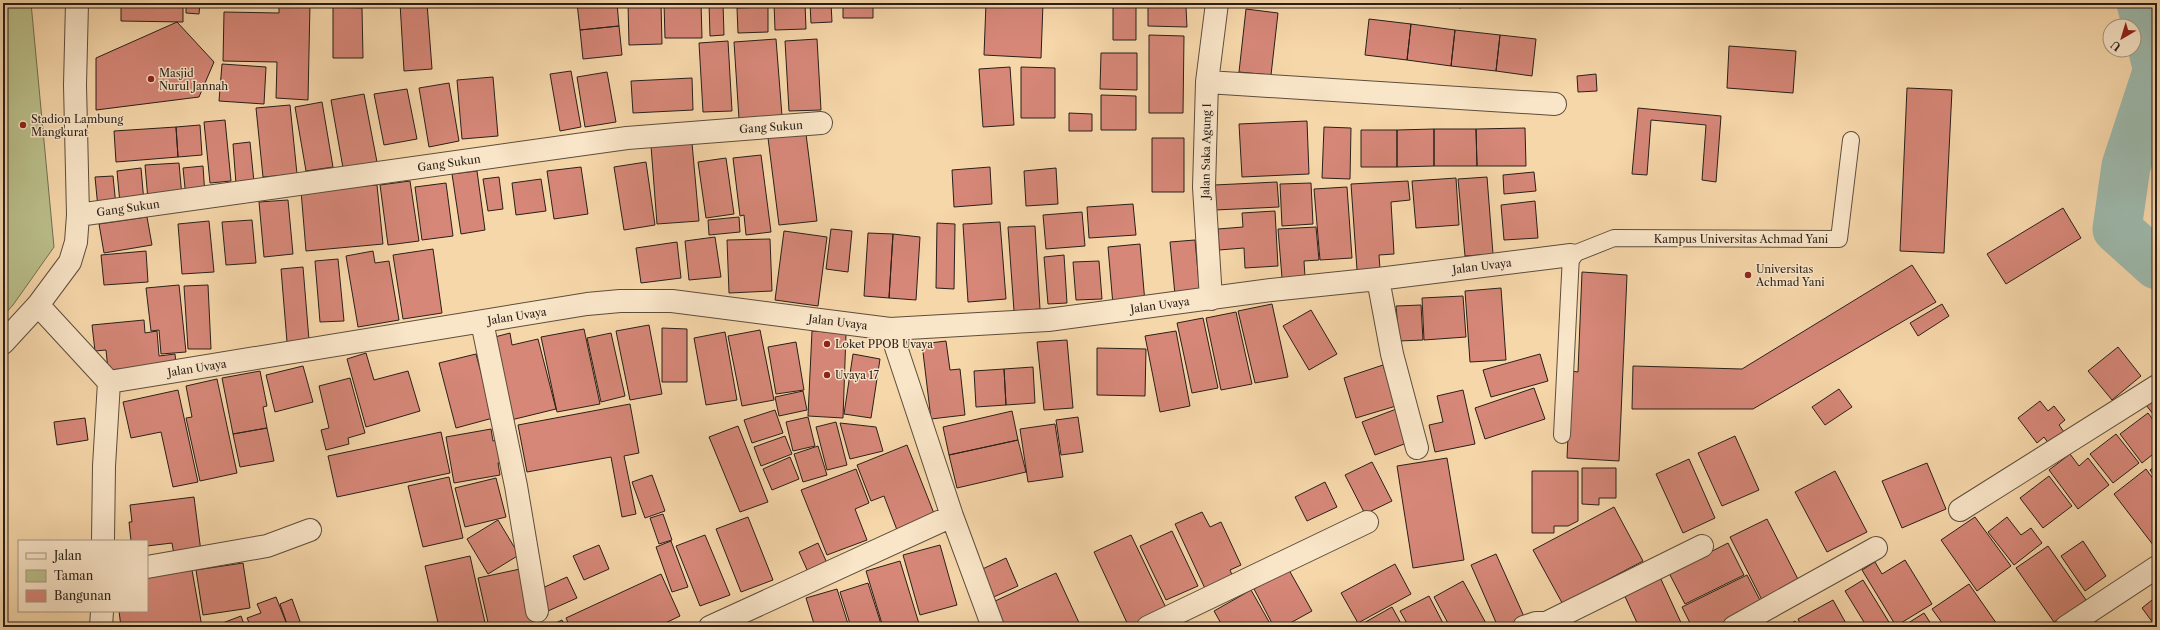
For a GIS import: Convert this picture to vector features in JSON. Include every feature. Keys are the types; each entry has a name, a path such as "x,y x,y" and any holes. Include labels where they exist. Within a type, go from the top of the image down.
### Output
{"street":[{"path":"3,344 38,305 70,262 76,242 78,215 75,85 77,3"},
{"name":"Jalan Saka Agung I","path":"1211,299 1204,187 1206,82 1217,3"},
{"path":"1206,82 1555,104"},
{"name":"Gang Sukun","path":"78,215 627,138 822,123"},
{"name":"Jalan Uvaya","path":"109,382 587,304 620,301 672,301 890,329 1048,320 1271,290 1378,279 1571,255"},
{"path":"1378,279 1392,354 1418,448"},
{"path":"38,305 109,382 104,466 104,540"},
{"path":"482,322 513,471 537,611"},
{"path":"890,329 952,516 993,627"},
{"path":"1960,510 2157,386"},
{"path":"710,627 952,516"},
{"path":"1148,627 1367,522"},
{"path":"148,567 267,546 310,530"},
{"path":"1524,627 1536,623 1547,625 1702,546"},
{"path":"1734,627 1876,548"},
{"path":"2066,627 2157,566"},
{"path":"101,627 102,612"}],"lane":[{"name":"Kampus Universitas Achmad Yani","path":"1571,255 1614,238 1839,239 1851,140"},
{"path":"1562,435 1571,255"}],"green space":[{"name":"Stadion Lambung Mangkurat","path":"3,3 31,3 54,247 13,305 3,316"}],"building":[{"path":"121,3 183,3 183,22 121,21"},
{"path":"186,3 200,3 199,14 186,13"},
{"path":"279,3 310,3 308,100 276,98 277,62 223,61 224,12 279,13"},
{"path":"400,3 427,3 432,69 404,71"},
{"path":"577,3 617,3 619,26 580,30"},
{"path":"628,3 661,3 662,44 629,45"},
{"path":"664,3 701,3 702,38 665,38"},
{"path":"709,3 723,3 724,35 710,36"},
{"path":"774,3 805,3 806,29 775,30"},
{"path":"810,3 831,3 832,22 811,23"},
{"path":"843,3 873,3 873,18 843,18"},
{"path":"986,3 1043,3 1041,58 984,55"},
{"path":"1113,3 1136,3 1136,40 1113,40"},
{"path":"1390,3 1418,3 1417,7"},
{"path":"1429,3 1462,3 1461,8"},
{"path":"333,7 362,8 363,58 333,58"},
{"path":"768,7 768,32 738,33 737,8"},
{"path":"1148,7 1186,7 1187,27 1148,26"},
{"path":"1246,9 1278,13 1271,75 1239,72"},
{"path":"1369,19 1411,24 1407,60 1365,55"},
{"name":"Masjid Nurul Jannah","path":"177,22 214,62 199,97 96,110 96,58"},
{"path":"1411,24 1455,30 1451,66 1407,60"},
{"path":"619,26 622,55 583,59 580,30"},
{"path":"1455,30 1500,35 1496,71 1451,66"},
{"path":"1149,35 1184,36 1183,113 1149,113"},
{"path":"1500,35 1536,39 1532,76 1496,71"},
{"path":"776,39 782,116 739,119 734,42"},
{"path":"817,39 821,110 789,111 785,41"},
{"path":"728,41 732,111 703,112 699,43"},
{"path":"1729,46 1796,51 1793,93 1727,88"},
{"path":"1101,53 1137,53 1137,90 1100,89"},
{"path":"222,64 266,67 264,104 219,101"},
{"path":"1010,67 1014,125 983,127 979,69"},
{"path":"1021,67 1055,68 1055,118 1021,118"},
{"path":"571,71 581,127 560,131 550,74"},
{"path":"607,72 616,122 585,127 577,77"},
{"path":"1596,74 1597,91 1578,92 1577,76"},
{"path":"493,77 498,136 462,139 457,80"},
{"path":"692,78 693,110 633,113 631,81"},
{"path":"449,83 459,141 429,147 419,88"},
{"path":"1907,88 1952,90 1944,253 1900,251"},
{"path":"407,89 417,139 384,145 374,94"},
{"path":"364,94 377,162 343,168 331,100"},
{"path":"1101,95 1136,96 1136,130 1101,130"},
{"path":"322,102 333,167 306,171 295,107"},
{"path":"290,105 297,174 263,177 256,108"},
{"path":"1638,108 1721,116 1716,182 1702,180 1706,125 1651,120 1647,175 1632,174"},
{"path":"1069,113 1092,114 1092,131 1069,131"},
{"path":"225,120 231,181 210,183 204,122"},
{"path":"1307,121 1309,174 1242,177 1239,124"},
{"path":"200,125 202,155 178,157 176,127"},
{"path":"176,127 178,157 116,162 114,131"},
{"path":"1324,127 1351,128 1350,179 1322,178"},
{"path":"1525,128 1526,166 1477,166 1476,129"},
{"path":"1434,129 1476,129 1477,166 1434,166"},
{"path":"1434,129 1434,166 1397,167 1397,130"},
{"path":"1361,130 1397,130 1397,167 1361,167"},
{"path":"806,134 817,221 779,225 768,138"},
{"path":"1152,138 1184,138 1184,192 1152,192"},
{"path":"250,142 254,182 236,184 233,144"},
{"path":"692,143 699,221 657,224 651,146"},
{"path":"761,155 771,232 746,235 744,215 740,216 733,158"},
{"path":"726,158 734,214 706,218 698,162"},
{"path":"646,162 655,225 624,230 614,167"},
{"path":"179,163 182,197 148,200 145,165"},
{"path":"203,166 205,196 186,198 183,168"},
{"path":"581,167 588,214 554,219 547,171"},
{"path":"990,167 992,204 954,207 952,170"},
{"path":"141,168 144,202 120,204 117,171"},
{"path":"1056,168 1058,204 1026,206 1024,171"},
{"path":"477,171 485,230 461,234 452,174"},
{"path":"1534,172 1536,191 1504,194 1503,175"},
{"path":"113,176 116,206 98,208 95,177"},
{"path":"499,177 503,209 488,211 483,179"},
{"path":"1487,177 1493,254 1465,256 1458,179"},
{"path":"1456,178 1459,225 1416,228 1412,181"},
{"path":"541,179 546,211 516,215 512,183"},
{"path":"410,181 419,241 388,245 380,185"},
{"path":"1408,181 1410,200 1391,202 1394,254 1379,255 1380,269 1357,270 1351,184"},
{"path":"1277,182 1279,207 1215,210 1214,185"},
{"path":"446,183 453,236 422,240 415,187"},
{"path":"1311,183 1313,224 1282,226 1280,184"},
{"path":"377,185 383,244 306,251 301,191"},
{"path":"1347,187 1352,258 1320,260 1314,189"},
{"path":"288,200 293,254 264,257 259,202"},
{"path":"1535,201 1538,238 1504,240 1501,205"},
{"path":"1133,204 1136,235 1089,238 1087,207"},
{"path":"2063,208 2081,238 2006,284 1987,254"},
{"path":"1275,211 1278,266 1245,268 1244,248 1219,250 1218,229 1243,227 1242,213"},
{"path":"1082,212 1085,246 1046,249 1043,215"},
{"path":"147,217 152,245 104,253 99,224"},
{"path":"739,217 740,232 709,235 708,220"},
{"path":"252,220 256,263 226,265 222,222"},
{"path":"209,221 214,272 182,274 178,224"},
{"path":"1000,222 1006,299 968,302 963,224"},
{"path":"937,223 955,224 954,289 936,288"},
{"path":"1035,226 1040,309 1014,311 1008,227"},
{"path":"1316,227 1319,260 1304,261 1305,277 1282,278 1278,229"},
{"path":"831,229 852,231 848,272 826,269"},
{"path":"784,231 827,237 818,306 775,300"},
{"path":"868,233 893,234 889,298 864,296"},
{"path":"893,234 920,237 916,300 889,298"},
{"path":"715,237 721,277 689,280 685,241"},
{"path":"770,239 772,291 729,293 727,240"},
{"path":"1195,240 1200,293 1175,295 1170,242"},
{"path":"677,242 681,278 641,283 636,248"},
{"path":"1140,244 1145,303 1113,305 1108,247"},
{"path":"433,249 442,313 403,319 393,255"},
{"path":"146,251 148,282 104,285 101,255"},
{"path":"373,251 375,263 389,261 399,320 358,327 346,256"},
{"path":"1064,255 1067,303 1048,304 1044,257"},
{"path":"338,259 344,321 320,322 315,261"},
{"path":"1099,261 1102,299 1076,300 1073,262"},
{"path":"1912,265 1936,302 1753,409 1632,409 1633,366 1742,369"},
{"path":"303,267 309,340 287,342 281,269"},
{"path":"1582,272 1627,275 1619,461 1567,458 1571,371 1578,372"},
{"path":"179,285 186,352 161,354 159,330 151,331 146,288"},
{"path":"208,285 211,349 188,349 184,286"},
{"path":"1501,288 1506,360 1470,362 1465,291"},
{"path":"1463,296 1466,337 1424,340 1422,298"},
{"path":"1272,304 1288,377 1255,383 1238,311"},
{"path":"1942,304 1949,316 1918,336 1910,323"},
{"path":"1421,305 1423,340 1399,341 1396,306"},
{"path":"1311,310 1337,354 1309,370 1283,326"},
{"path":"1236,312 1252,384 1221,390 1206,318"},
{"path":"1203,318 1218,388 1192,393 1177,323"},
{"path":"144,320 145,333 157,331 159,356 175,354 176,364 108,370 106,350 95,351 92,325"},
{"path":"649,325 662,394 630,400 616,331"},
{"path":"662,328 687,329 687,382 662,382"},
{"path":"584,329 600,404 557,412 541,337"},
{"path":"760,330 774,400 742,406 728,336"},
{"name":"Uvaya 17","path":"812,331 846,333 843,418 808,416"},
{"path":"1176,331 1190,406 1160,412 1145,336"},
{"path":"725,332 737,400 706,405 694,338"},
{"path":"510,333 512,345 538,339 556,409 511,420 491,338"},
{"path":"611,333 625,396 601,402 587,338"},
{"path":"1067,340 1073,408 1044,410 1037,342"},
{"path":"946,341 950,370 960,369 965,415 931,419 922,344"},
{"path":"796,342 804,390 776,394 768,347"},
{"path":"2118,347 2141,376 2112,400 2088,371"},
{"path":"1097,348 1146,349 1145,396 1097,395"},
{"path":"366,353 374,380 408,371 420,411 366,427 347,359"},
{"path":"476,354 493,418 456,428 439,363"},
{"path":"853,354 880,359 871,418 844,414"},
{"path":"1540,354 1548,381 1491,397 1483,370"},
{"path":"1383,365 1396,406 1356,418 1344,378"},
{"path":"303,366 313,402 275,412 266,375"},
{"path":"1033,367 1035,403 1006,405 1004,369"},
{"path":"1004,369 1006,405 976,407 974,371"},
{"path":"260,371 267,406 263,407 267,428 233,434 222,378"},
{"path":"350,378 365,433 348,438 349,444 326,450 321,430 329,428 319,386"},
{"path":"217,379 237,473 200,481 186,418 192,417 186,386"},
{"path":"1534,388 1545,419 1485,439 1475,408"},
{"path":"1839,389 1852,407 1825,425 1812,407"},
{"path":"178,390 198,482 173,487 161,432 131,438 123,402"},
{"path":"1463,390 1475,444 1435,452 1429,425 1443,422 1437,396"},
{"path":"803,391 807,410 779,416 775,397"},
{"path":"2157,396 2157,419 2146,405"},
{"path":"2040,401 2048,411 2054,406 2065,420 2059,425 2064,432 2049,444 2044,437 2037,443 2018,418"},
{"path":"630,404 639,453 624,456 636,514 622,517 611,457 527,472 518,425"},
{"path":"1399,408 1412,441 1375,455 1362,422"},
{"path":"775,410 783,433 752,443 744,420"},
{"path":"1012,411 1018,440 949,455 943,427"},
{"path":"2148,413 2157,425 2157,451 2142,463 2120,434"},
{"path":"808,417 815,446 793,451 786,422"},
{"path":"1078,417 1083,452 1061,455 1056,420"},
{"path":"85,418 88,440 57,445 54,422"},
{"path":"836,422 847,465 827,470 816,427"},
{"path":"840,423 876,427 883,451 850,459"},
{"path":"1055,424 1063,477 1028,482 1020,429"},
{"path":"738,426 768,502 740,512 709,437"},
{"path":"267,428 274,461 240,467 233,434"},
{"path":"491,429 493,441 502,439 507,462 498,463 500,475 454,483 446,437"},
{"path":"441,432 450,473 337,497 328,456"},
{"path":"2116,434 2139,463 2113,483 2090,454"},
{"path":"785,436 792,454 761,466 754,447"},
{"path":"1735,436 1759,490 1722,506 1698,453"},
{"path":"1018,440 1026,472 957,488 949,455"},
{"path":"907,445 935,516 897,530 884,496 871,501 857,465"},
{"path":"818,446 827,475 803,482 794,454"},
{"path":"2070,454 2079,466 2088,458 2109,485 2078,509 2049,470"},
{"path":"790,457 799,479 772,490 763,469"},
{"path":"1447,458 1464,560 1413,568 1397,466"},
{"path":"1689,459 1715,518 1683,533 1656,474"},
{"path":"1372,462 1392,501 1365,514 1345,475"},
{"path":"1927,463 1946,509 1902,528 1882,481"},
{"path":"2157,465 2157,480 2150,470"},
{"path":"1582,468 1616,468 1616,498 1599,498 1599,505 1582,504"},
{"path":"856,469 869,503 855,509 867,540 827,555 801,490"},
{"path":"2146,469 2157,484 2157,550 2114,494"},
{"path":"1532,471 1578,471 1578,521 1568,526 1554,526 1554,533 1532,533"},
{"path":"1835,471 1867,532 1827,552 1795,492"},
{"path":"652,475 665,511 645,518 632,482"},
{"path":"2049,476 2072,506 2043,528 2020,498"},
{"path":"449,477 463,538 423,547 408,486"},
{"path":"496,478 506,517 465,527 455,488"},
{"path":"1325,482 1337,507 1307,521 1295,497"},
{"path":"194,497 201,552 174,555 172,543 148,546 148,540 131,540 129,522 132,522 130,505"},
{"path":"1614,507 1643,561 1588,590 1566,610 1533,550"},
{"path":"1202,512 1210,527 1221,522 1241,565 1230,570 1235,582 1208,595 1175,524"},
{"path":"663,514 672,540 659,544 650,518"},
{"path":"748,517 773,580 741,592 716,529"},
{"path":"1975,517 2011,566 1977,591 1941,540"},
{"path":"2007,517 2021,535 2031,528 2042,543 2014,565 1988,532"},
{"path":"1767,519 1802,587 1765,606 1730,537"},
{"path":"498,520 519,555 488,574 467,539"},
{"path":"1172,531 1198,586 1166,600 1140,546"},
{"path":"705,535 730,595 700,606 676,546"},
{"path":"1131,535 1168,612 1135,627 1129,627 1094,552"},
{"path":"671,541 688,587 672,592 656,547"},
{"path":"2083,541 2106,576 2085,591 2061,556"},
{"path":"818,543 827,563 808,572 799,552"},
{"path":"1728,543 1744,575 1685,604 1669,573"},
{"path":"599,545 609,569 584,580 573,556"},
{"path":"940,545 957,605 920,615 903,555"},
{"path":"2048,546 2086,600 2054,622 2016,568"},
{"path":"1496,554 1526,621 1512,627 1498,627 1471,565"},
{"path":"470,556 486,627 439,627 425,566"},
{"path":"1006,558 1018,586 987,600 974,573"},
{"path":"1905,560 1932,604 1896,626 1862,570 1875,562 1882,574"},
{"path":"900,561 920,627 883,627 866,571"},
{"path":"243,563 250,608 203,615 196,570"},
{"path":"1395,564 1411,594 1358,623 1341,593"},
{"path":"520,569 534,626 489,627 478,578"},
{"path":"192,570 202,627 121,627 119,612 148,612 148,577"},
{"path":"1289,570 1312,611 1283,627 1274,627 1254,589"},
{"path":"1056,573 1081,627 1005,627 993,602"},
{"path":"661,574 680,616 657,627 570,627 566,618"},
{"path":"1659,575 1683,627 1639,627 1622,590"},
{"path":"1747,575 1764,608 1726,627 1692,627 1682,607"},
{"path":"567,577 577,598 548,611 538,590"},
{"path":"1863,580 1892,627 1867,627 1845,591"},
{"path":"1463,581 1488,627 1450,627 1434,597"},
{"path":"868,583 882,627 851,627 840,592"},
{"path":"1969,584 1999,627 1945,627 1932,609"},
{"path":"837,589 849,627 815,627 806,598"},
{"path":"1251,590 1272,627 1223,627 1214,611"},
{"path":"1429,596 1445,627 1409,627 1400,611"},
{"path":"2157,596 2157,627 2156,627 2142,608"},
{"path":"276,597 288,627 251,627 247,618 261,613 257,604"},
{"path":"292,599 302,627 288,627 280,604"},
{"path":"1833,600 1848,627 1802,627 1798,619"},
{"path":"1392,607 1403,627 1364,627 1362,624"},
{"path":"1924,613 1933,627 1902,627"},
{"path":"241,616 245,627 212,627"},
{"path":"562,620 565,627 547,627"},
{"path":"1795,621 1798,627 1785,627"}],"waterway":[{"path":"2141,3 2157,67"},
{"path":"2157,72 2126,166 2117,229 2157,265"}],"place":[{"name":"Masjid Nurul Jannah","path":"151,79"},
{"name":"Stadion Lambung Mangkurat","path":"23,125"},
{"name":"Universitas Achmad Yani","path":"1748,275"},
{"name":"Loket PPOB Uvaya","path":"827,344"},
{"name":"Uvaya 17","path":"827,375"}]}
